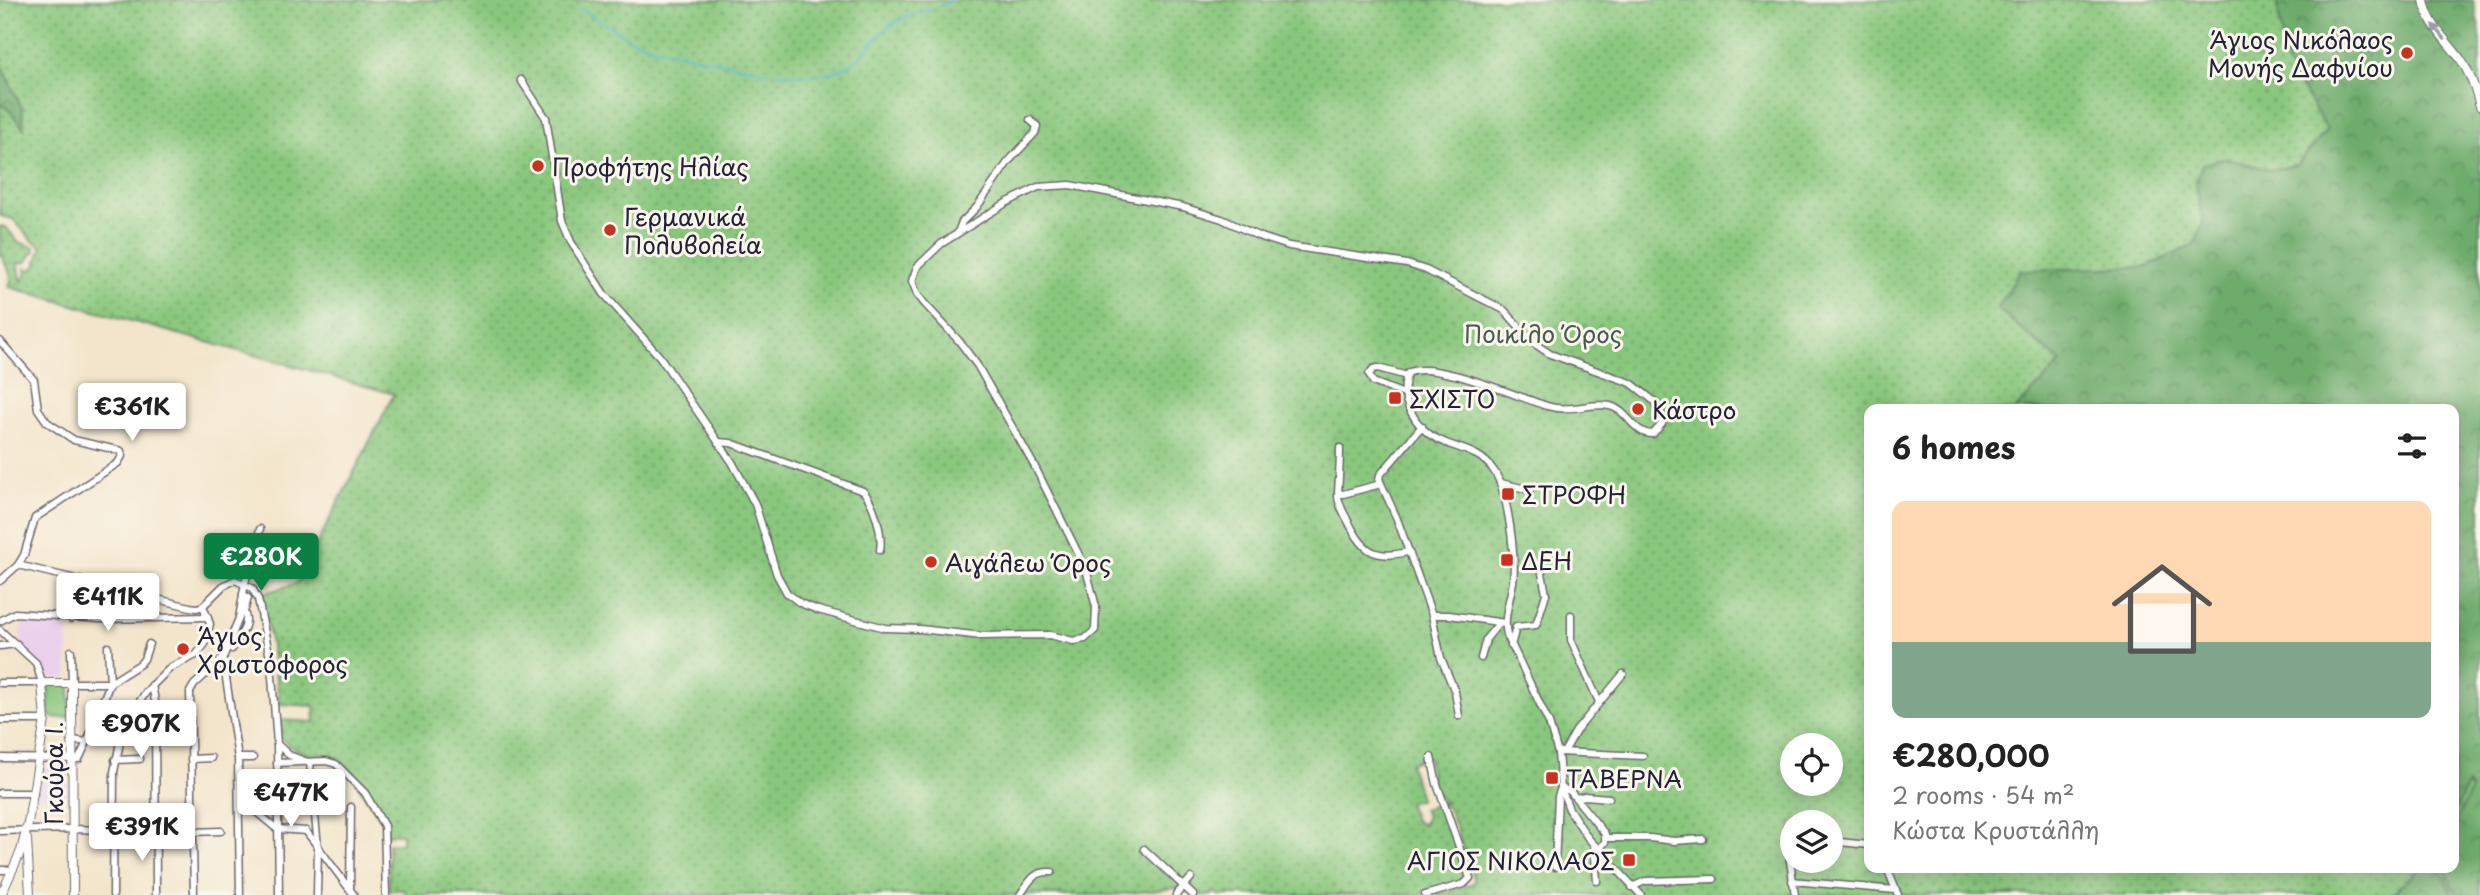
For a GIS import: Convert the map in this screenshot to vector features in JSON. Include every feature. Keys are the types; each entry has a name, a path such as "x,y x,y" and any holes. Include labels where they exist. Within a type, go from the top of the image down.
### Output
{"street":[{"path":"2424,0 2434,27 2465,67 2476,88 2480,106"},
{"path":"521,80 546,118 562,221 571,242 612,304 640,331 660,357 732,462 755,504 779,581 800,603 827,613 885,628 982,636 1050,635 1073,641 1093,634 1097,625 1096,607 1086,569 1069,531 976,365 959,341 923,303 913,286 913,274 921,261 958,232 1028,191 1047,186 1070,185 1183,207 1222,219 1258,236 1289,246 1418,267 1504,310 1535,344 1550,354 1631,383 1654,401 1661,412 1662,424 1657,432 1649,435 1640,430 1622,412 1611,406 1557,408 1484,383 1424,370 1413,370 1406,376 1404,394 1422,426 1441,441 1483,457 1501,483 1513,556 1513,583 1502,623 1486,639 1481,658"},
{"path":"958,232 960,225 977,207 1008,162 1035,133 1037,126 1030,120"},
{"path":"0,341 34,380 38,410 47,422 69,438 113,448 121,452 122,456 118,463 36,518 24,555 18,565 0,581"},
{"path":"1404,394 1373,382 1369,374 1378,368 1406,376"},
{"path":"1422,426 1380,475 1381,484 1432,615 1441,658 1455,692 1459,716"},
{"path":"718,442 732,443 863,491 870,502 880,537 880,550"},
{"path":"1340,448 1340,506 1364,548 1372,552 1407,552"},
{"path":"1501,483 1530,490"},
{"path":"1338,494 1381,484"},
{"path":"194,895 190,692 223,658 238,623 245,583 260,529"},
{"path":"18,565 197,608 203,606 229,582 235,580 252,588 258,599 266,630 275,710 279,895"},
{"path":"1511,646 1516,627 1536,625 1546,594 1542,573"},
{"path":"232,649 246,626 247,617 244,612 248,598 243,594"},
{"path":"71,619 72,599"},
{"path":"113,895 115,760 134,710 152,685 170,668 191,658 200,650 210,629 203,606"},
{"path":"0,621 15,613 71,619 208,617"},
{"path":"1432,615 1502,623"},
{"path":"1570,615 1571,640 1600,702"},
{"path":"1502,623 1561,752 1555,867"},
{"path":"0,630 37,663 43,683 45,720 27,831 1,895"},
{"path":"0,646 18,644"},
{"path":"0,683 110,683 140,664 149,644"},
{"path":"0,758 75,759 87,741 110,683 108,647"},
{"name":"Γκούρα Ι.","path":"71,650 72,740 75,759 72,895"},
{"path":"223,658 238,758 240,895"},
{"path":"1561,752 1623,674"},
{"path":"152,685 155,701 156,895"},
{"path":"0,720 45,720"},
{"path":"72,740 87,741"},
{"path":"276,744 289,755 310,763"},
{"path":"1561,752 1643,756"},
{"path":"1425,895 1464,884 1470,878 1437,784 1431,757"},
{"path":"191,759 211,758"},
{"path":"238,758 253,758"},
{"path":"115,760 140,759"},
{"path":"277,763 326,761 336,764 369,798 382,820 386,895"},
{"path":"310,763 318,847 317,895"},
{"path":"1561,788 1567,788 1606,838"},
{"path":"1561,788 1569,809 1596,847 1641,895"},
{"path":"0,793 34,793"},
{"path":"239,798 277,829 306,831 352,893"},
{"path":"1576,798 1609,798"},
{"path":"351,807 352,893"},
{"path":"0,831 138,831"},
{"path":"27,831 30,895"},
{"path":"155,831 172,831"},
{"path":"191,832 221,831"},
{"path":"1597,881 1596,847 1606,838 1650,838 1668,841 1703,839"},
{"path":"1843,842 1864,844"},
{"path":"1144,849 1193,895"},
{"path":"0,870 12,870"},
{"path":"1020,895 1031,879 1041,872 1052,872"},
{"path":"1792,873 1795,895"},
{"path":"1792,881 1897,892 1889,873"},
{"path":"1176,895 1191,878"},
{"path":"1632,887 1645,881 1714,879"}],"shaded area":[{"path":"21,618 68,623 67,678 44,678 38,661 20,645"},
{"path":"67,766 67,796 36,797 42,767"}],"green space":[{"name":"Ποικίλο Όρος","path":"0,0 2470,0 2480,38 2480,895 1431,895 1475,881 1449,810 1432,788 1428,757 1410,763 1420,799 1408,803 1415,820 1422,825 1427,817 1423,809 1441,803 1467,877 1418,895 1219,895 1215,892 1212,895 1193,895 1185,887 1113,895 406,895 405,890 389,890 388,843 402,843 402,834 387,834 386,827 340,759 304,753 281,738 281,720 315,722 314,706 280,704 268,627 259,595 297,583 394,394 9,287 10,274 1,255 0,226 6,227 18,242 34,247 35,251 27,261 17,263 22,281 26,275 25,268 30,270 35,267 42,247 13,219 0,216"},
{"path":"2276,0 2473,0 2480,32 2480,895 2459,895 2447,873 2459,873 2459,815 2471,790 2467,785 2459,803 2459,404 2021,404 2061,362 1997,309 2021,270 2146,267 2194,245 2203,224 2196,183 2202,164 2225,158 2271,170 2297,165 2327,130 2287,64"},
{"path":"0,63 22,108 24,129 10,111 0,104"},
{"path":"48,683 70,684 70,717 53,718 49,714"},
{"path":"2415,873 2442,873 2453,895 2390,895"}],"waterway":[{"path":"940,6 953,0"},
{"path":"581,9 630,39 651,47 768,72"},
{"path":"777,73 829,73 848,66 894,23 932,9"}],"place":[{"name":"Άγιος Νικόλαος Μονής Δαφνίου","path":"2407,53"},
{"name":"Προφήτης Ηλίας","path":"538,166"},
{"name":"Γερμανικά Πολυβολεία","path":"610,230"},
{"name":"ΣΧΙΣΤΟ","path":"1395,398"},
{"name":"Κάστρο","path":"1638,409"},
{"name":"ΣΤΡΟΦΗ","path":"1508,494"},
{"name":"ΔΕΗ","path":"1507,560"},
{"name":"Αιγάλεω Όρος","path":"931,562"},
{"name":"Άγιος Χριστόφορος","path":"183,649"},
{"name":"ΤΑΒΕΡΝΑ","path":"1552,778"},
{"name":"ΑΓΙΟΣ ΝΙΚΟΛΑΟΣ","path":"1629,860"}]}
